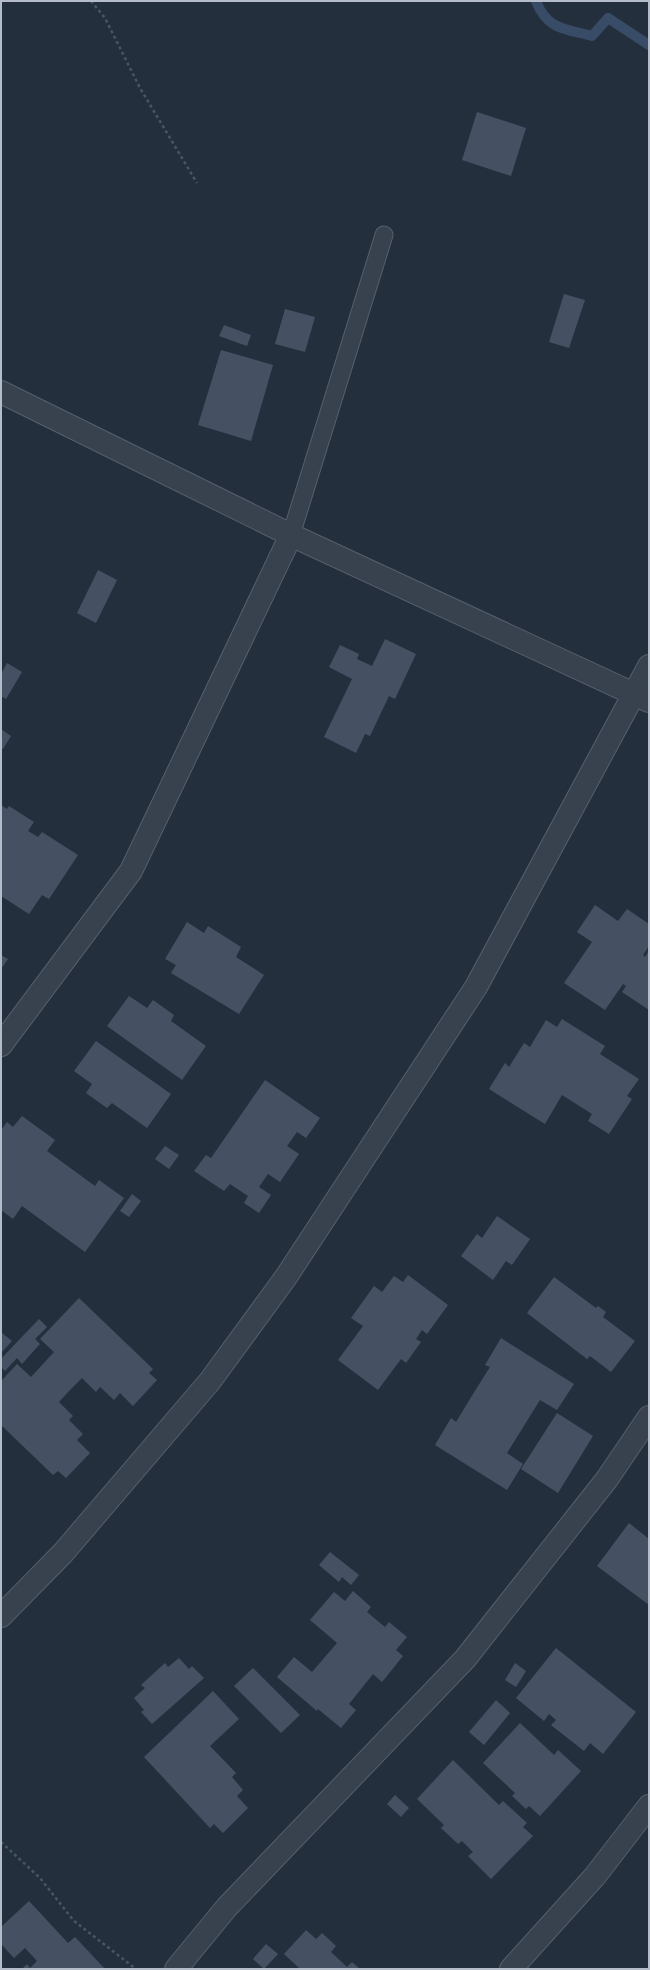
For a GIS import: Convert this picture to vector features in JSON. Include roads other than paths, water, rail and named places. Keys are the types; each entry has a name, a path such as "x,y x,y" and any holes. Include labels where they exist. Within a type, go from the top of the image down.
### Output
{"street":[{"path":"1,392 291,535 642,698"},
{"path":"1,1045 131,870 291,535"},
{"path":"1,1616 63,1553 205,1387 286,1277 476,987 642,698 649,666"},
{"path":"176,1969 227,1907 465,1659 607,1478 649,1417"},
{"path":"511,1969 595,1876 649,1806"}],"lane":[{"path":"291,535 384,235"}],"waterway":[{"path":"536,1 540,11 546,18 558,27 592,36 608,18 649,45"}]}
